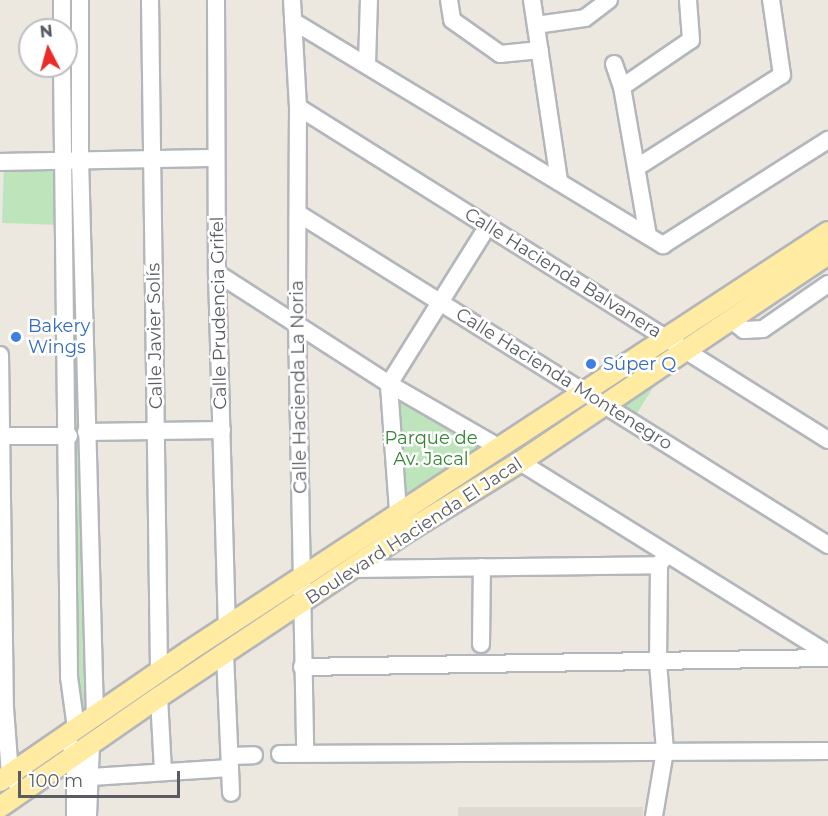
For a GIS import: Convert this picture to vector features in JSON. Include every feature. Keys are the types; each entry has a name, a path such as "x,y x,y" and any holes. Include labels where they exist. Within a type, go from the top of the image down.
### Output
{"main road":[{"name":"Boulevard Hacienda El Jacal","path":"3,777 302,576 828,232"},
{"name":"Boulevard Hacienda El Jacal","path":"0,807 83,748 302,604 400,536 520,462 828,254"},
{"path":"189,651 200,670"}],"street":[{"path":"62,0 62,18"},
{"path":"77,18 80,0"},
{"name":"Calle Javier Solís","path":"150,0 159,672"},
{"name":"Calle Prudencia Grifel","path":"216,0 217,273 227,626"},
{"name":"Calle Hacienda La Noria","path":"292,0 298,108 297,323 305,752"},
{"path":"367,63 369,0"},
{"path":"449,0 452,20 500,54 540,50"},
{"path":"532,0 559,181"},
{"path":"536,25 585,18 609,0"},
{"path":"622,87 691,40 688,0"},
{"path":"639,166 782,75 771,0"},
{"path":"293,21 367,63 663,245 828,140"},
{"path":"614,64 622,87 639,166 648,236"},
{"path":"62,78 69,436 70,732 83,748 88,816"},
{"path":"75,78 80,158 95,716"},
{"name":"Calle Hacienda Balvanera","path":"298,108 828,440"},
{"path":"0,162 62,158 216,158"},
{"name":"Calle Hacienda Montenegro","path":"299,214 828,545"},
{"path":"64,228 81,228"},
{"path":"400,536 389,384 438,302 482,235"},
{"path":"217,273 389,384 500,448"},
{"path":"730,319 744,330 763,329 828,284"},
{"path":"0,355 3,777 22,792"},
{"path":"67,377 85,378"},
{"path":"86,432 222,430"},
{"path":"1,436 69,436"},
{"path":"520,462 662,560 828,656"},
{"path":"352,569 662,560"},
{"path":"654,816 664,751 658,662 662,560"},
{"path":"481,644 482,567"},
{"path":"70,625 91,623"},
{"path":"225,654 231,793"},
{"path":"302,668 658,662 828,656"},
{"path":"159,697 163,770"},
{"path":"280,754 305,752 828,751"},
{"path":"84,777 230,762 254,755"},
{"path":"75,816 84,777"}],"shaded area":[{"path":"458,807 643,807 643,816 458,816"}],"green space":[{"path":"65,0 76,0 76,18 65,18"},
{"path":"65,78 76,78 76,155 65,155"},
{"path":"66,162 76,162 89,707 76,711"},
{"path":"4,166 57,168 55,225 2,223"},
{"path":"663,347 674,354 633,420 622,413"},
{"name":"Parque de Av. Jacal","path":"396,391 490,448 400,509"},
{"path":"581,401 593,408 528,452 518,445"},
{"path":"299,587 297,600 196,662 194,655"}],"place":[{"name":"Bakery Wings","path":"16,337"},
{"name":"Súper Q","path":"591,364"}]}
